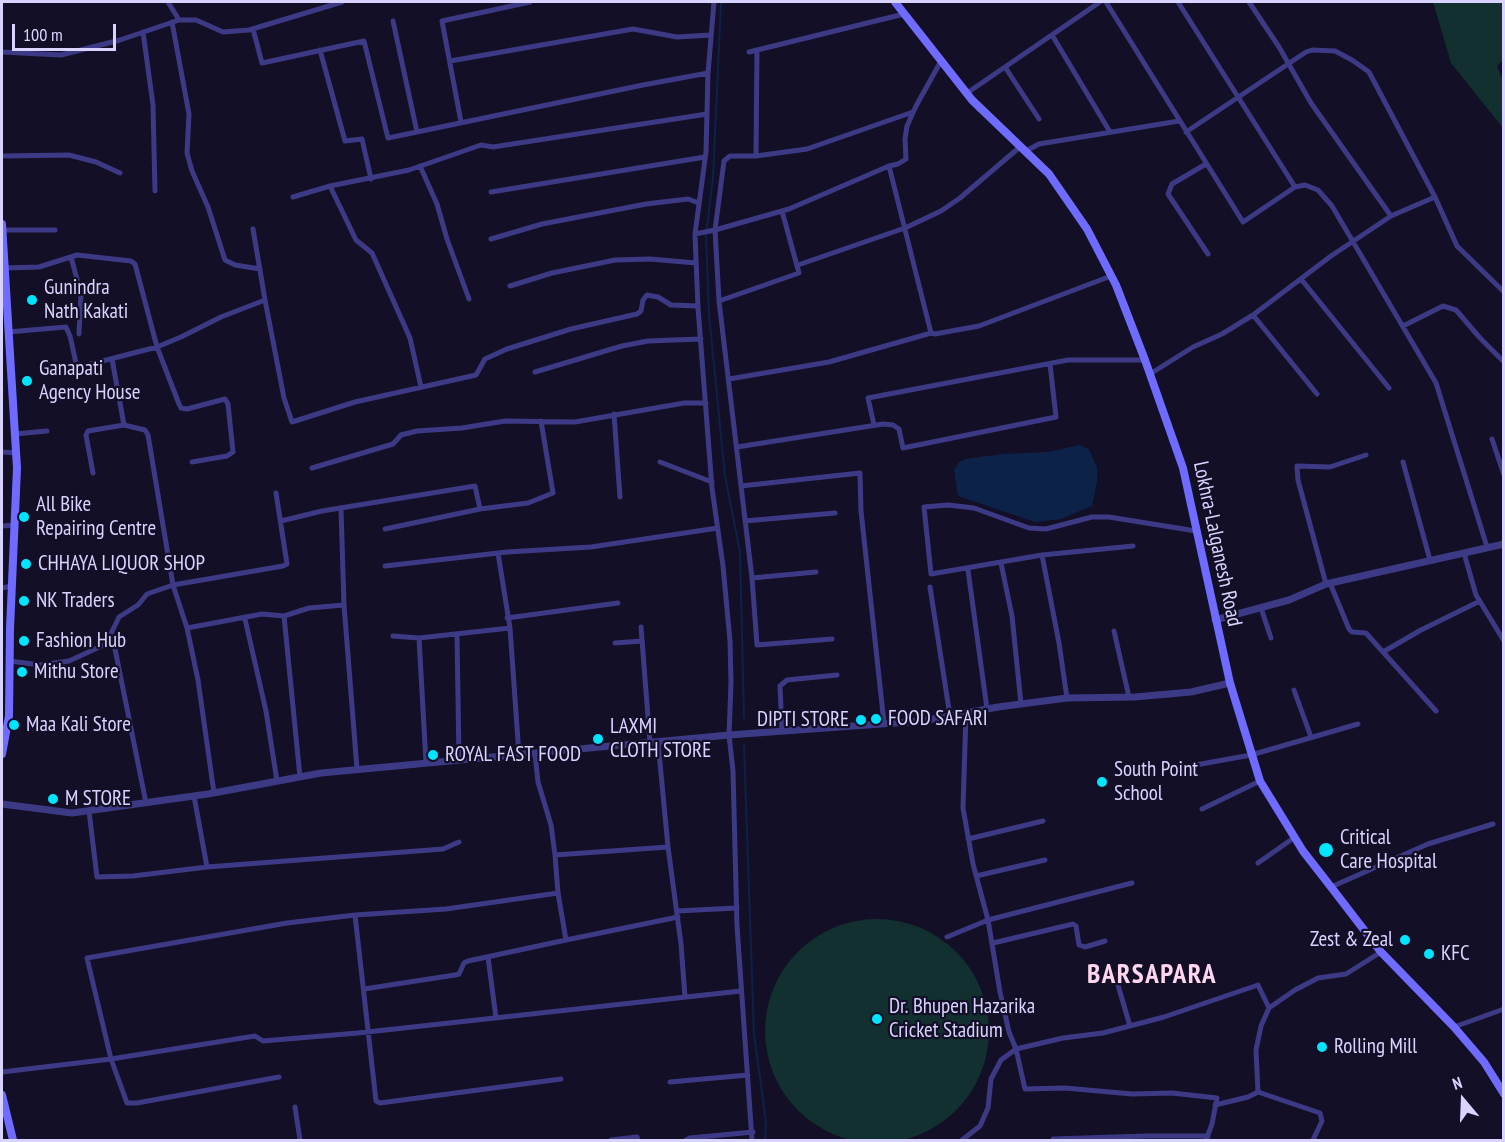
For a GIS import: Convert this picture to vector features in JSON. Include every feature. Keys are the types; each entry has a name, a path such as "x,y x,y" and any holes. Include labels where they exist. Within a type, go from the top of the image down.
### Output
{"main road":[{"name":"Lokhra-Lalganesh Road","path":"895,2 967,93 1049,174 1087,229 1111,276 1145,360 1183,468 1230,683 1260,781 1294,837 1381,952 1454,1027 1484,1062 1503,1094"},
{"path":"2,224 8,332 5,343 16,453 12,586 6,629 10,661 6,680 9,716 2,754"},
{"path":"2,1095 4,1116 13,1140"}],"street":[{"path":"168,2 178,20"},
{"path":"2,52 61,55 120,40 178,20 196,20 223,32 253,29 342,2"},
{"path":"461,122 442,21 530,2"},
{"path":"714,2 696,263 712,482 730,641 729,735 733,771 741,991 752,1140"},
{"path":"967,93 1100,2"},
{"path":"1106,2 1243,222 1295,187 1305,185 1317,190 1332,206 1436,383 1487,547"},
{"path":"1178,2 1295,187"},
{"path":"1249,2 1311,103 1391,216"},
{"path":"749,52 904,14"},
{"path":"393,21 417,132"},
{"path":"172,22 189,114 187,153 192,171 208,207 225,260 236,265 260,269"},
{"path":"253,29 262,63 363,41 388,138 708,73"},
{"path":"450,61 633,29 677,37 711,35"},
{"path":"143,32 153,105 155,191"},
{"path":"1052,35 1110,132"},
{"path":"320,50 345,141 362,139 371,179"},
{"path":"756,156 757,50"},
{"path":"1186,132 1306,52 1335,51 1369,72 1435,197 1457,246 1503,292"},
{"path":"698,233 782,211 906,159 907,126 941,61"},
{"path":"1005,67 1039,119"},
{"path":"832,639 757,645 752,578 719,301 714,230 725,158 807,148 913,112"},
{"path":"293,197 330,186 371,179 420,166 481,146 493,147 707,114"},
{"path":"798,265 905,228 941,211 1023,149 1039,144 1179,121"},
{"path":"2,156 69,155 96,162 120,173"},
{"path":"491,192 705,157"},
{"path":"1206,164 1172,184 1168,194 1208,254"},
{"path":"420,166 437,204 469,299"},
{"path":"889,166 931,333"},
{"path":"330,186 356,240 372,253 377,264 410,338 421,387"},
{"path":"1150,374 1193,347 1222,334 1253,315 1353,241 1391,216 1435,197"},
{"path":"490,239 542,224 646,204 688,199 699,204"},
{"path":"719,301 800,273 782,211"},
{"path":"2,230 55,230"},
{"path":"254,230 284,398 292,422 355,402 476,375 485,359 507,348 637,314 647,295 658,297 671,305 698,306"},
{"path":"4,268 39,267 71,256 86,254 131,261 135,264 157,347 182,408 187,410 225,399 228,404 233,452 227,456 192,462"},
{"path":"71,256 81,294 79,334"},
{"path":"510,286 583,266 615,260 650,259 696,263"},
{"path":"729,379 829,362 931,333 979,326 1111,276"},
{"path":"1301,279 1389,387"},
{"path":"8,332 66,327 76,363 83,366 157,347 221,317 265,300"},
{"path":"1403,326 1443,306 1456,310 1503,362"},
{"path":"1253,315 1317,394"},
{"path":"535,372 622,346 648,341 700,339"},
{"path":"112,359 124,425"},
{"path":"874,424 868,398 1068,360 1145,360"},
{"path":"737,447 874,424 893,425 899,429 903,448 1056,417 1050,364"},
{"path":"312,468 393,444 401,435 417,431 462,428 505,421 575,422 684,403 706,403"},
{"path":"614,414 620,497"},
{"path":"385,529 480,509 528,502 553,493 542,421"},
{"path":"93,473 86,435 88,431 124,425 145,430 148,435 173,585 188,628 198,680 214,793"},
{"path":"15,434 47,430"},
{"path":"1492,439 1503,475"},
{"path":"2,452 16,453"},
{"path":"1366,455 1330,467 1297,466 1298,480 1328,584 1349,629 1352,632 1366,633 1436,711"},
{"path":"660,462 712,482"},
{"path":"1403,462 1430,560"},
{"path":"741,486 860,473 861,511 884,723"},
{"path":"281,521 475,486 480,509"},
{"path":"10,661 40,665 69,661 106,644 119,617 138,605 147,594 173,585 287,564 276,493"},
{"path":"1133,546 1042,555 968,570 931,574 924,507 948,505 974,508 1029,528 1046,529 1092,517 1196,531"},
{"path":"341,509 344,605 357,770"},
{"path":"745,520 835,513"},
{"path":"2,526 15,525"},
{"path":"385,566 498,553 591,547 718,528"},
{"path":"1215,621 1289,600 1328,584 1503,544"},
{"path":"498,553 510,628 519,755"},
{"path":"1464,553 1480,601 1503,641"},
{"path":"1042,555 1061,652 1067,698"},
{"path":"1001,563 1012,616 1022,704"},
{"path":"968,570 987,709"},
{"path":"752,578 816,573"},
{"path":"2,588 12,586"},
{"path":"930,587 950,716"},
{"path":"1383,652 1480,601"},
{"path":"507,618 618,603"},
{"path":"188,628 262,614 284,616 309,608 344,605"},
{"path":"1261,608 1271,638"},
{"path":"284,616 300,777"},
{"path":"245,619 266,711 277,781"},
{"path":"640,627 686,997"},
{"path":"393,636 419,638 510,628"},
{"path":"1114,631 1129,697"},
{"path":"111,633 146,803"},
{"path":"457,634 459,760"},
{"path":"419,638 426,763"},
{"path":"615,643 642,640"},
{"path":"782,731 780,686 787,680 837,675"},
{"path":"2,804 72,813 357,770 729,735 922,721 1067,698 1129,697 1191,692 1230,683"},
{"path":"1294,690 1311,737"},
{"path":"966,713 963,806 976,876 993,943 1000,992 1025,1089 1065,1088 1132,1094 1172,1093 1217,1098 1207,1138 1147,1136 1053,1139"},
{"path":"1190,766 1251,755 1358,724"},
{"path":"535,754 538,782 551,825 558,893 566,940"},
{"path":"1202,809 1260,781"},
{"path":"194,796 207,867"},
{"path":"89,810 97,877 133,876 207,867 443,849 459,842"},
{"path":"969,839 1043,821"},
{"path":"1331,887 1428,844 1493,824"},
{"path":"1258,863 1294,837"},
{"path":"555,855 668,847"},
{"path":"976,876 1045,860"},
{"path":"947,937 988,920 1131,883"},
{"path":"279,1077 131,1104 124,1099 111,1059 87,958 287,923 355,915 446,909 558,893"},
{"path":"364,989 455,975 459,974 464,963 468,961 677,914 737,908"},
{"path":"355,915 376,1101 380,1103 561,1079"},
{"path":"993,943 1073,924 1076,926 1078,945 1085,947 1105,941"},
{"path":"1258,1092 1256,1050 1261,1026 1269,1008 1318,978 1346,974 1381,952"},
{"path":"488,957 496,1018"},
{"path":"1116,975 1130,1026"},
{"path":"962,1140 980,1126 988,1108 990,1079 1001,1060 1016,1048 1130,1026 1164,1017 1258,985 1269,1008"},
{"path":"2,1072 28,1067 111,1059 255,1036 263,1041 369,1032 741,991"},
{"path":"1454,1027 1503,1010"},
{"path":"670,1082 748,1075"},
{"path":"1215,1105 1248,1097 1258,1092 1320,1113 1322,1121 1313,1140"},
{"path":"295,1107 300,1140"},
{"path":"686,1140 753,1132"},
{"path":"611,1140 637,1137 638,1140"}],"green space":[{"path":"1433,2 1503,2 1503,60 1497,66 1503,80 1503,128 1451,63"},
{"name":"Dr. Bhupen Hazarika Cricket Stadium","path":"866,919 888,919 910,923 930,932 948,944 964,960 985,998 989,1031 985,1064 981,1074 964,1102 948,1118 910,1139 888,1143 866,1143 844,1139 824,1130 806,1118 790,1102 769,1064 765,1042 765,1020 769,998 778,978 790,960 806,944 844,923"}],"water":[{"path":"1079,445 1089,449 1097,468 1092,506 1061,519 1035,522 958,496 954,470 959,462 965,459 1002,454 1048,452"}],"waterway":[{"path":"721,2 713,178 706,235 709,314 725,476 740,552 744,718"},
{"path":"744,745 754,1034 766,1122 765,1140"}],"place":[{"name":"Gunindra Nath Kakati","path":"32,300"},
{"name":"Ganapati Agency House","path":"27,381"},
{"name":"All Bike Repairing Centre","path":"24,517"},
{"name":"CHHAYA LIQUOR SHOP","path":"26,564"},
{"name":"NK Traders","path":"24,601"},
{"name":"Fashion Hub","path":"24,641"},
{"name":"Mithu Store","path":"22,672"},
{"name":"FOOD SAFARI","path":"876,719"},
{"name":"DIPTI STORE","path":"861,720"},
{"name":"Maa Kali Store","path":"14,725"},
{"name":"LAXMI CLOTH STORE","path":"598,739"},
{"name":"ROYAL FAST FOOD","path":"433,755"},
{"name":"South Point School","path":"1102,782"},
{"name":"M STORE","path":"53,799"},
{"name":"Critical Care Hospital","path":"1326,850"},
{"name":"Zest & Zeal","path":"1405,940"},
{"name":"KFC","path":"1429,954"},
{"name":"Dr. Bhupen Hazarika Cricket Stadium","path":"877,1019"},
{"name":"Rolling Mill","path":"1322,1047"}],"district":[{"name":"BARSAPARA","path":"1152,975"}]}
